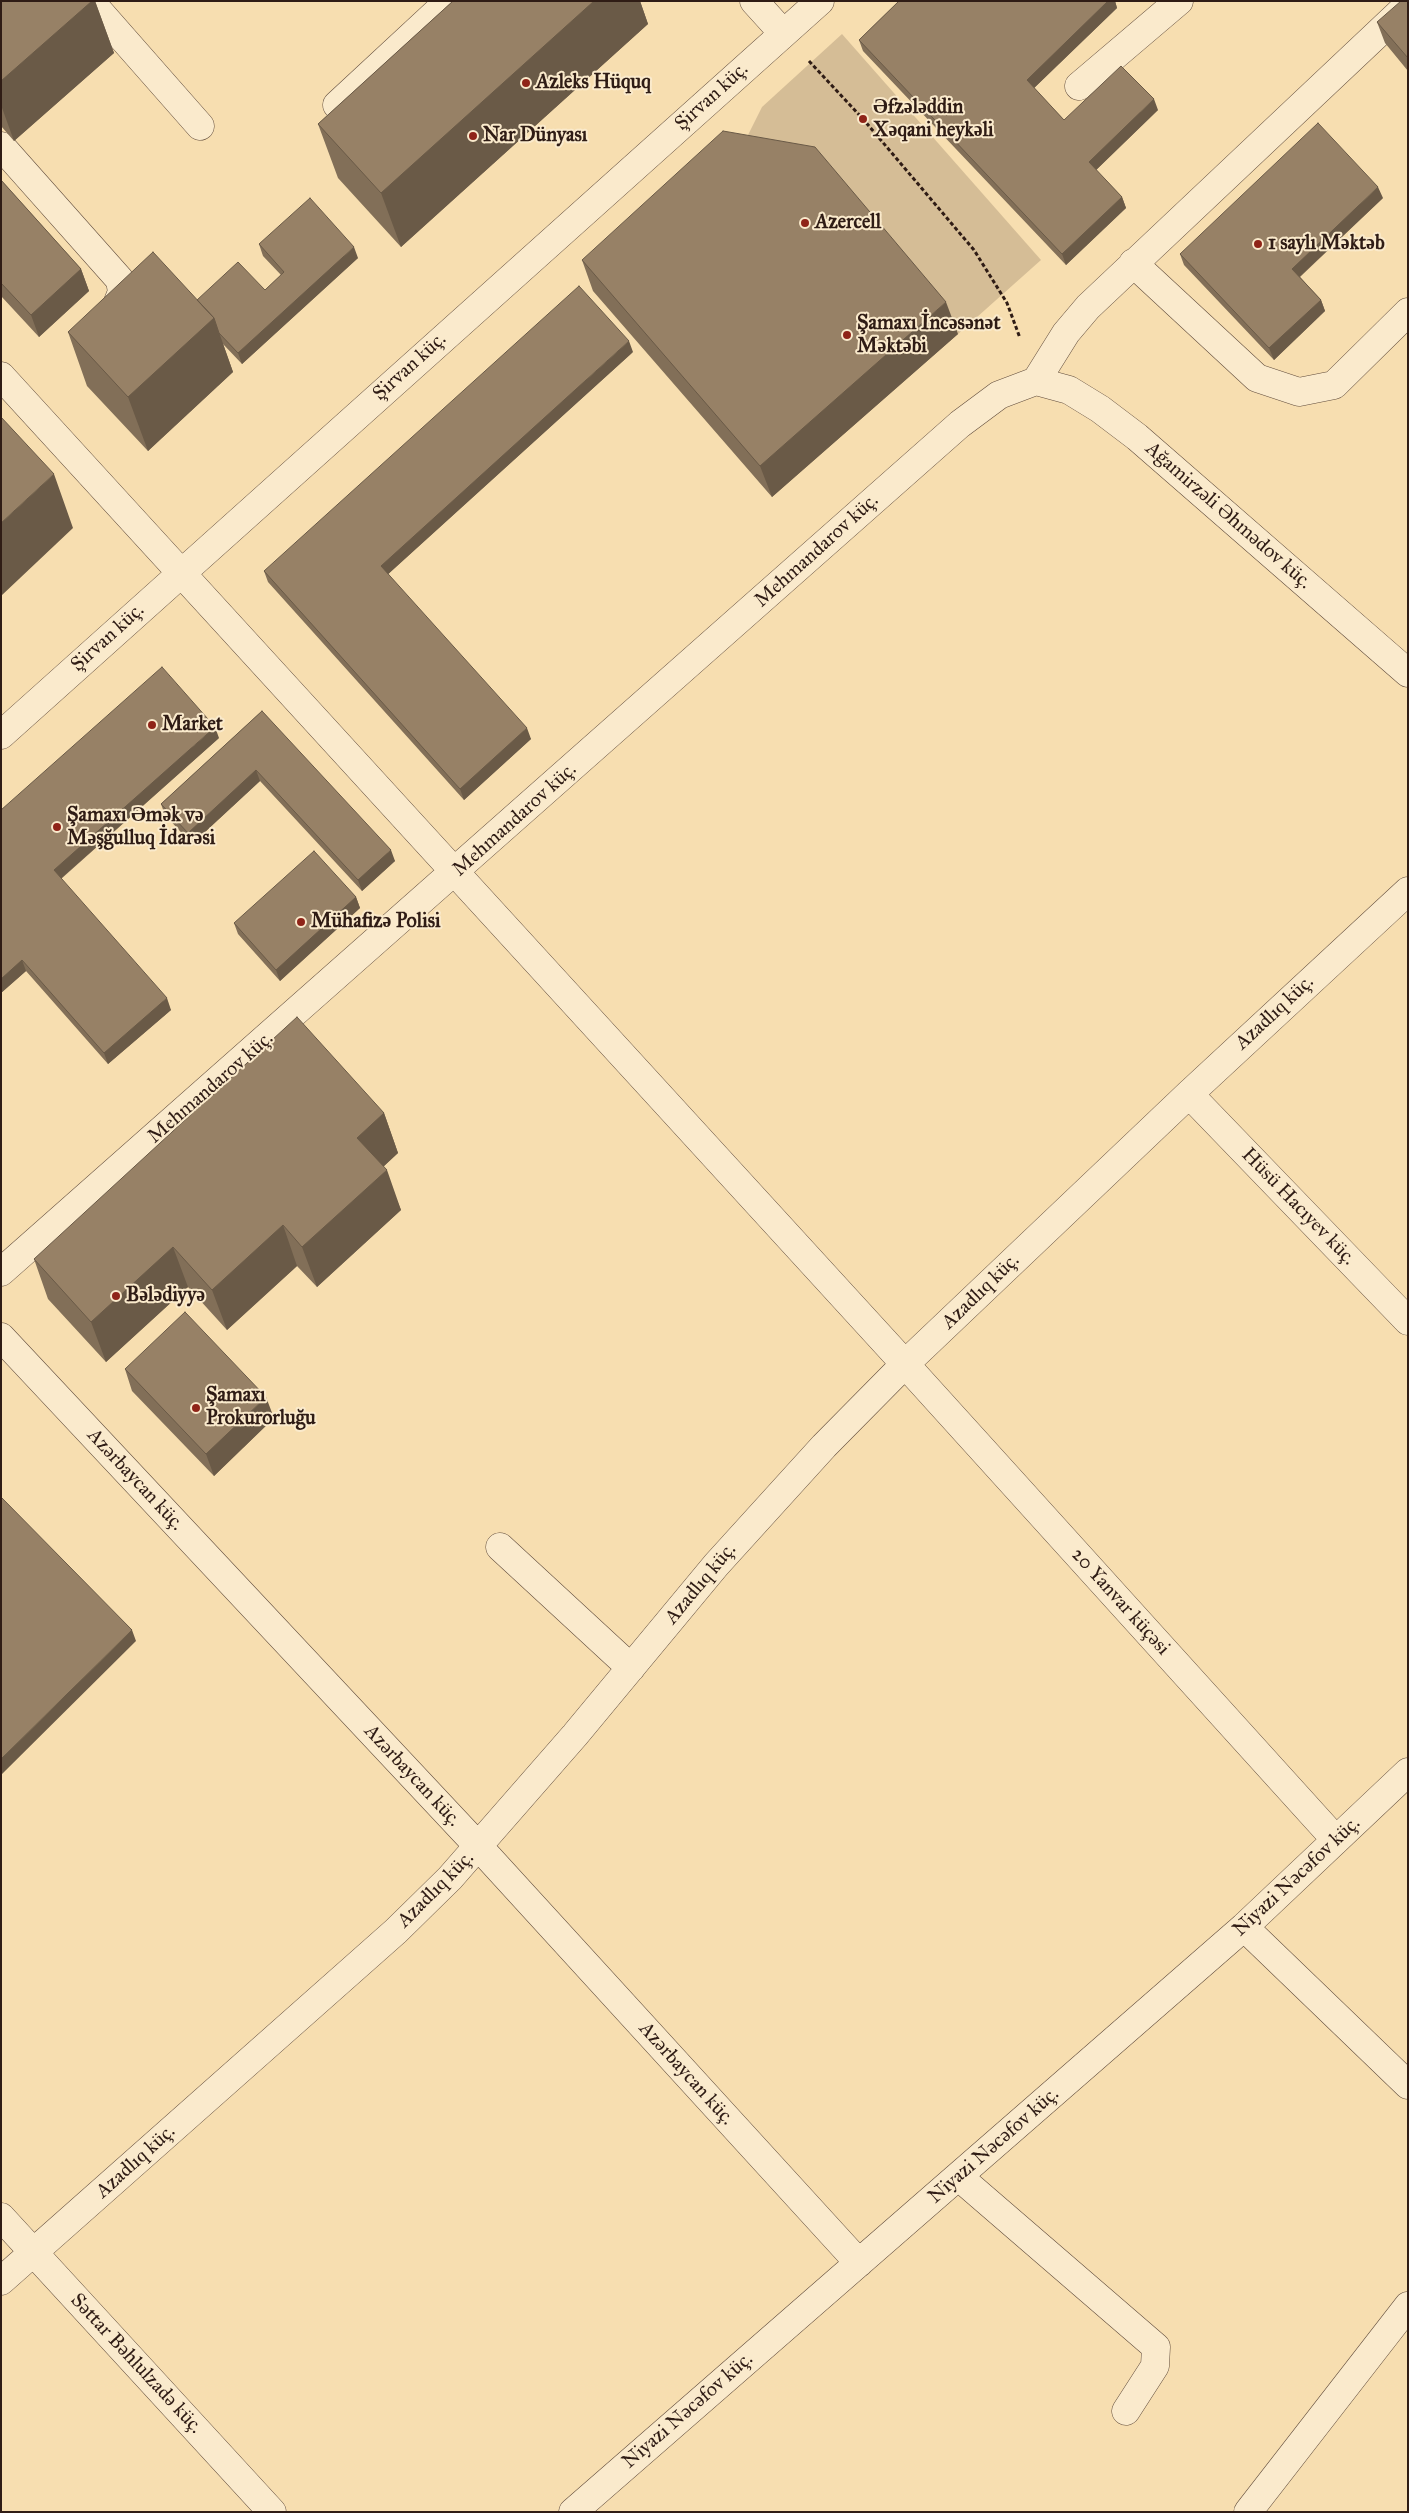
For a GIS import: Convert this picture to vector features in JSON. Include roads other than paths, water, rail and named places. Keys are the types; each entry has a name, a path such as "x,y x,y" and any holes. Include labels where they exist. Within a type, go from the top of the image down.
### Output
{"street":[{"path":"90,1 200,126"},
{"path":"337,105 449,1"},
{"path":"754,1 783,33"},
{"name":"Şirvan küç.","path":"1,735 820,1"},
{"path":"1079,86 1179,1"},
{"path":"1036,381 1066,333 1088,307 1408,5"},
{"path":"1,146 120,280 122,292 116,307 92,330"},
{"path":"1133,263 1257,378 1299,392 1334,385 1408,312"},
{"name":"20 Yanvar küçəsi","path":"1,376 905,1364 1336,1840"},
{"name":"Ağamirzəli Əhmədov küç.","path":"1036,381 1069,390 1100,409 1137,437 1408,673"},
{"name":"Mehmandarov küç.","path":"1,1272 455,873 960,424 999,396 1036,381"},
{"name":"Azadlıq küç.","path":"1,2282 396,1931 479,1847 780,1493 905,1364 1189,1094 1408,891"},
{"name":"Hüsü Hacıyev küç.","path":"1189,1094 1408,1321"},
{"name":"Azərbaycan küç.","path":"1,1337 479,1847 859,2263"},
{"path":"500,1547 631,1668"},
{"name":"Niyazi Nəcəfov küç.","path":"582,2509 859,2263 1244,1928 1408,1772"},
{"path":"1244,1928 1408,2085"},
{"path":"959,2177 1156,2347 1155,2366 1126,2411"},
{"name":"Səttar Bəhlulzadə küç.","path":"1,2216 272,2512"},
{"path":"1248,2512 1408,2306"}],"place":[{"name":"Azleks Hüquq","path":"526,83"},
{"name":"Əfzələddin Xəqani heykəli","path":"863,119"},
{"name":"Nar Dünyası","path":"473,136"},
{"name":"Azercell","path":"805,223"},
{"name":"1 saylı Məktəb","path":"1258,244"},
{"name":"Şamaxı İncəsənət Məktəbi","path":"847,335"},
{"name":"Market","path":"152,725"},
{"name":"Şamaxı Əmək və Məşğulluq İdarəsi","path":"57,827"},
{"name":"Mühafizə Polisi","path":"301,922"},
{"name":"Bələdiyyə","path":"116,1296"},
{"name":"Şamaxı Prokurorluğu","path":"196,1408"}]}
